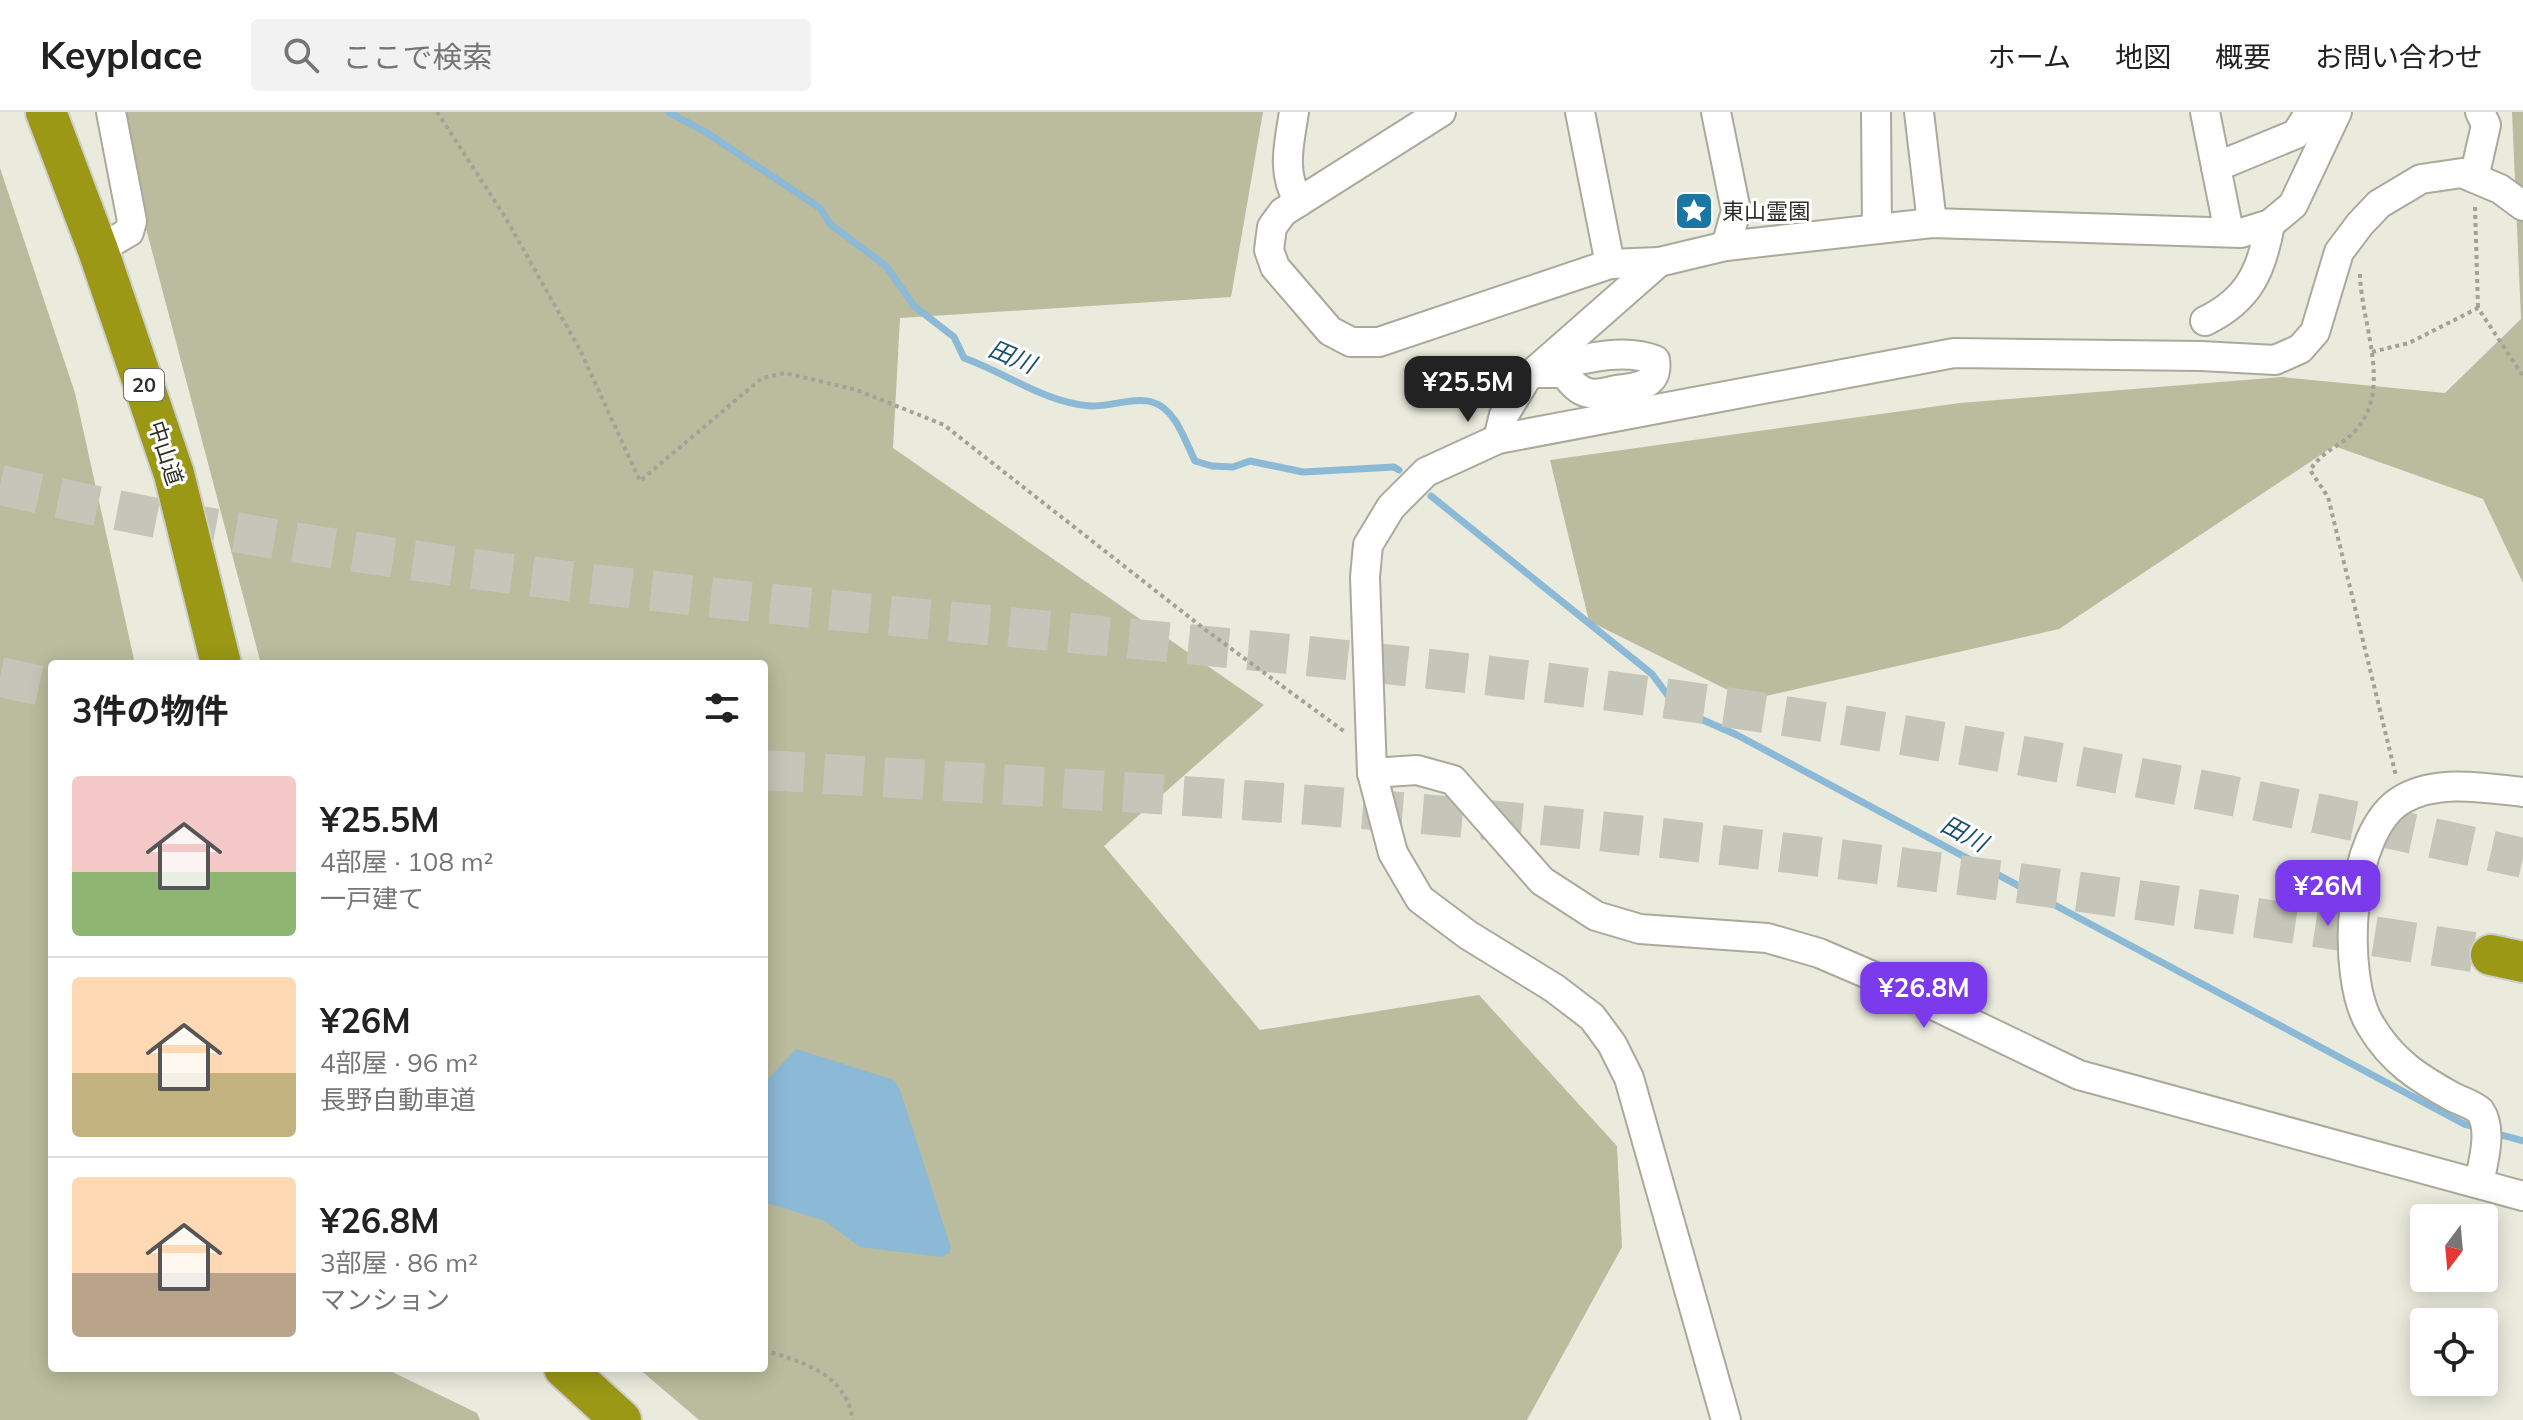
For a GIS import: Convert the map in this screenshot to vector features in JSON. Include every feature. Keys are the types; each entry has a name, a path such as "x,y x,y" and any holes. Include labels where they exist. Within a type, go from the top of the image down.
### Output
{"highway":[{"name":"中山道","path":"46,112 98,250 174,474 220,660"},
{"path":"568,1372 621,1420"}],"street":[{"path":"98,250 129,232 132,221 111,112"},
{"path":"1294,112 1286,161 1291,189 1299,202"},
{"path":"1441,112 1283,212 1272,227 1269,250 1275,267 1330,331 1351,342 1379,342 1610,264 1659,262 1726,246 1932,223 2241,233 2270,224 2293,205 2337,112"},
{"path":"1580,112 1610,264"},
{"path":"1716,112 1736,211 1726,246"},
{"path":"1876,112 1877,229"},
{"path":"1919,112 1932,223"},
{"path":"2205,112 2229,232"},
{"path":"2216,167 2296,134 2310,112"},
{"path":"2474,178 2486,125 2480,112"},
{"path":"1726,1420 1629,1078 1612,1044 1592,1017 1554,988 1468,935 1420,899 1393,853 1372,773 1365,577 1368,545 1391,507 1426,472 1498,439 1954,353 2275,360 2300,349 2315,332 2339,252 2379,204 2421,179 2462,173 2500,189 2523,206"},
{"path":"2205,321 2243,296 2267,243 2270,224"},
{"path":"1498,439 1504,415 1535,371 1659,262"},
{"path":"1372,773 1417,770 1453,780 1542,881 1596,916 1640,929 1767,938 1819,953 2079,1075 2523,1196"},
{"path":"2479,1183 2485,1124 2479,1110 2404,1068 2369,1025 2353,971 2354,904 2364,852 2383,819 2401,799 2440,787 2523,792"}],"path":[{"path":"437,112 504,215 581,352 640,481 762,378 785,373 857,390 944,425 1207,631 1349,735"},
{"path":"2474,178 2478,308 2523,376"},
{"path":"2360,270 2372,352 2372,405 2355,431 2320,456 2310,470 2328,497 2401,799"},
{"path":"2372,352 2409,343 2478,308"},
{"path":"768,1351 802,1362 841,1387 853,1420"}],"green space":[{"path":"107,112 1263,112 1231,297 900,318 893,448 1264,705 1104,846 1260,1030 1479,995 1617,1146 1622,1247 1527,1420 699,1420 643,1372 768,1372 768,660 260,660 143,217"},
{"path":"2512,112 2523,112 2523,583 2483,499 2334,446 2059,629 1748,700 1589,621 1550,460 1960,403 2282,377 2445,393 2521,319"},
{"path":"0,168 75,393 134,660 48,660 48,1372 392,1372 477,1413 480,1420 0,1420"}],"water":[{"path":"796,1049 894,1080 900,1090 951,1248 949,1253 942,1257 860,1247 825,1221 768,1203 768,1079"}],"waterway":[{"name":"田川","path":"668,112 704,131 820,208 830,224 886,266 914,306 954,337 964,358 1041,393 1073,403 1097,406 1152,402 1174,418 1195,461 1212,466 1233,467 1250,461 1303,472 1394,467 1399,470"},
{"name":"田川","path":"1431,496 1652,674 1678,709 1737,735 2464,1124 2479,1128"},
{"name":"田川","path":"2494,1133 2523,1141"}],"tunnel":[{"path":"0,485 185,523 372,554 559,580 1312,656 1629,693 1758,712 2142,778 2523,858"},
{"path":"0,677 48,687"},
{"path":"768,770 1304,804 1626,834 2060,889 2491,955"}],"place":[{"name":"東山霊園","path":"1694,211"}]}
